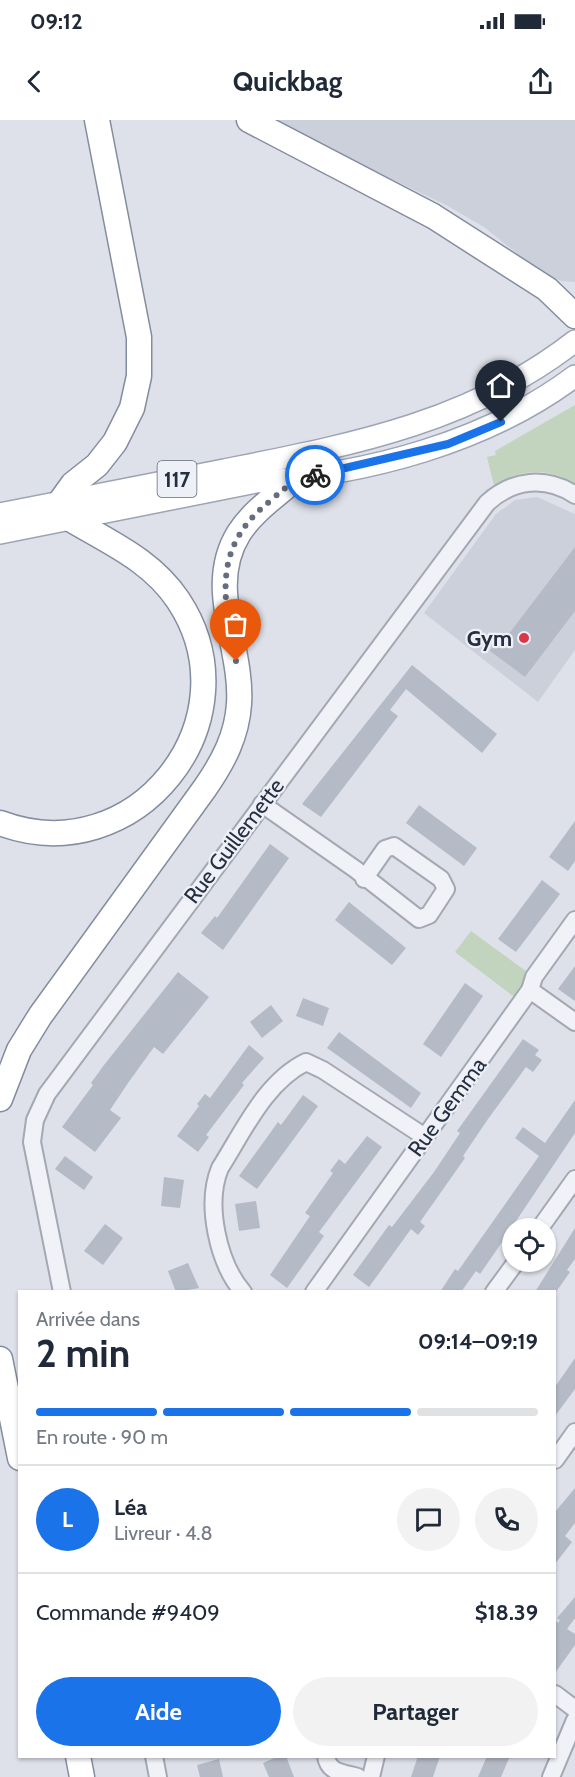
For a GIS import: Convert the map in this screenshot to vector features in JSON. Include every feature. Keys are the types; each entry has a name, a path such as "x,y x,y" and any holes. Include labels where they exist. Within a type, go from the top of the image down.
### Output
{"highway":[{"path":"0,824 35,832 58,833 89,829 119,819 147,801 171,775 189,745 199,715 202,682 199,654 190,623 179,602 160,578 143,562 65,511 73,484 97,465 115,442 132,408 140,376 139,337 97,120"},
{"path":"249,120 433,216 547,289 575,316"},
{"path":"547,289 575,290"},
{"path":"0,1099 19,1050 40,1016 199,798 226,755 236,726 240,693 225,597 228,558 246,524 295,479"},
{"path":"0,1359 18,1448"},
{"path":"78,1758 82,1777"}],"main road":[{"name":"117","path":"0,533 65,511 412,428 473,403 575,341"},
{"name":"117","path":"0,514 65,511 256,482 295,479 448,444 516,414 575,376"}],"street":[{"name":"Rue Guillemette","path":"62,1290 32,1142 33,1127 39,1108 487,503 510,487 531,482 552,484 575,495"},
{"path":"262,804 364,879 421,919 429,915 446,889 441,879 394,846 383,851 364,879"},
{"name":"Rue Gemma","path":"315,1290 530,990 534,977 575,920"},
{"path":"530,990 575,1022"},
{"path":"241,1290 229,1276 219,1248 214,1182 269,1092 291,1069 306,1062 323,1070 425,1137"},
{"path":"547,1218 575,1179"},
{"path":"495,1290 509,1272"},
{"path":"556,1460 575,1432"},
{"path":"556,1696 575,1709"},
{"path":"551,1777 575,1720"},
{"path":"154,1758 158,1777"},
{"path":"327,1758 329,1767 358,1777"},
{"path":"371,1777 376,1758"}],"shaded area":[{"path":"268,120 575,120 575,282 561,281 540,272 484,227 446,205"},
{"path":"537,497 575,514 575,650 538,702 424,613 496,514 515,500"}],"green space":[{"path":"575,405 575,484 555,475 534,472 514,476 494,485 487,457 496,455 495,451"},
{"path":"471,931 534,977 521,1002 455,952"}],"building":[{"path":"575,547 575,611 525,677 490,651 497,640 502,643"},
{"path":"412,665 497,734 482,753 406,689 390,710 398,716 321,817 302,804"},
{"path":"419,805 477,848 464,866 406,823"},
{"path":"575,821 575,861 568,871 549,857"},
{"path":"270,844 289,858 223,950 201,933 215,916 217,918"},
{"path":"542,880 560,894 516,952 498,939"},
{"path":"349,902 406,948 392,965 335,920"},
{"path":"575,966 575,1001 558,989"},
{"path":"178,972 209,997 163,1054 154,1047 110,1110 121,1118 95,1152 62,1127 93,1085 91,1083 104,1065"},
{"path":"465,983 483,996 441,1057 423,1044"},
{"path":"303,998 329,1008 323,1026 296,1016"},
{"path":"271,1005 283,1021 262,1038 250,1022"},
{"path":"339,1032 421,1093 411,1108 327,1048"},
{"path":"523,1039 539,1050 535,1055 542,1060 533,1072 526,1067 488,1119 463,1156 465,1158 420,1222 425,1226 418,1235 411,1229 369,1287 353,1275 389,1225 392,1227 434,1172 460,1133 457,1131"},
{"path":"249,1045 264,1058 242,1083 244,1085 206,1135 209,1137 198,1152 177,1136 199,1106 197,1104 205,1094 210,1098"},
{"path":"303,1095 318,1106 257,1189 239,1176 278,1122 281,1125"},
{"path":"575,1100 575,1133 518,1218 502,1218 502,1241 480,1274 476,1271 462,1290 441,1290 455,1269 458,1271 539,1156 515,1138 523,1127 545,1143"},
{"path":"367,1136 382,1147 319,1232 324,1236 287,1288 270,1275 310,1216 305,1213 333,1173 330,1171 339,1159 345,1164"},
{"path":"65,1156 93,1177 84,1190 55,1169"},
{"path":"164,1177 184,1180 180,1208 161,1206"},
{"path":"256,1201 260,1228 239,1231 235,1204"},
{"path":"105,1224 123,1238 103,1265 84,1251"},
{"path":"575,1228 575,1259 567,1270 570,1272 556,1292 556,1290 536,1290 548,1272 556,1272 556,1258"},
{"path":"188,1263 199,1288 175,1290 168,1271"},
{"path":"575,1358 575,1389 556,1415 556,1386"},
{"path":"575,1488 575,1523 565,1536 572,1542 556,1563 556,1511"},
{"path":"575,1597 575,1618 567,1629 575,1634 575,1645 556,1672 556,1621 558,1623 560,1620 557,1618"},
{"path":"274,1758 287,1758 294,1777 269,1777 263,1763"},
{"path":"417,1758 439,1758 433,1777 411,1777"},
{"path":"486,1758 509,1758 501,1777 478,1777"},
{"path":"219,1759 223,1777 200,1777 197,1765"}],"way so far":[{"path":"236,661 225,597 226,570 233,545 253,516 295,479 315,475"}],"place":[{"name":"Gym","path":"524,638"}],"route":[{"path":"315,475 379,462 448,444 501,422"}]}
